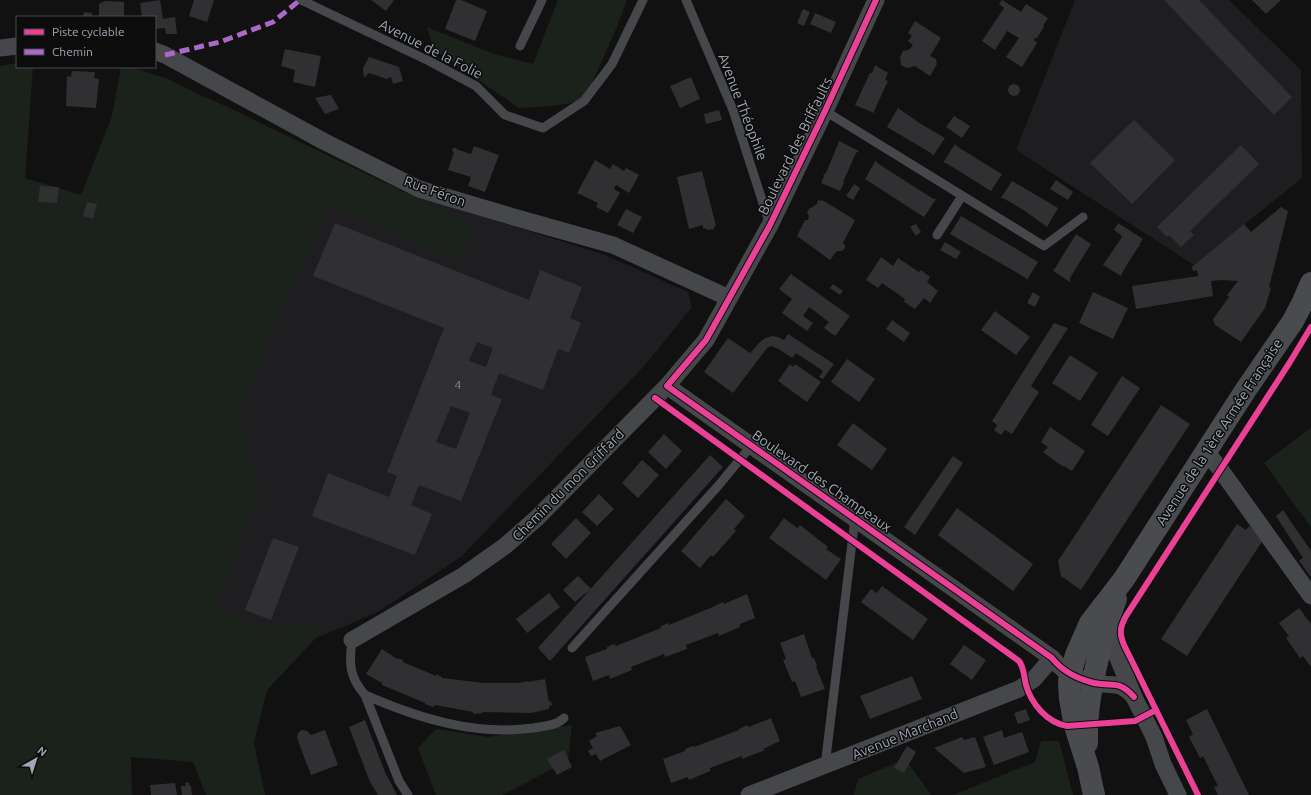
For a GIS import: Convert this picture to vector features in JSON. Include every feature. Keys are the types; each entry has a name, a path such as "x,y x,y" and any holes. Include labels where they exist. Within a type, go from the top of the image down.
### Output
{"main road":[{"name":"Avenue de la 1ère Armée Française","path":"1072,667 1090,623 1124,579 1206,451 1293,321 1311,283"},
{"name":"Avenue de la 1ère Armée Française","path":"1088,767 1087,715 1094,673 1110,614 1124,579"},
{"path":"1072,667 1070,699 1073,718 1088,767 1094,795"}],"street":[{"name":"Boulevard des Briffaults","path":"728,298 770,225 825,112 876,0"},
{"path":"0,48 16,46"},
{"name":"Rue Féron","path":"156,51 325,142 418,189 613,245 728,298"},
{"path":"661,392 706,340 728,298"},
{"name":"Boulevard des Champeaux","path":"661,392 751,446 1052,658"},
{"name":"Chemin du mon Griffard","path":"352,640 464,575 506,546 538,517 661,392"},
{"path":"1206,451 1311,596"},
{"path":"1106,629 1134,697 1154,737 1178,795"},
{"path":"1052,658 1072,667 1094,673 1103,684 1117,684 1134,697"},
{"name":"Avenue Marchand","path":"749,795 1020,689 1040,673 1052,658"},
{"path":"1094,673 1112,666 1121,671 1125,676"}],"lane":[{"name":"Avenue de la Folie","path":"301,0 429,61 476,86 505,116 543,128 584,101 612,64 643,0"},
{"path":"520,46 542,0"},
{"name":"Avenue Théophile","path":"686,0 733,110 770,225"},
{"path":"825,112 1044,246 1083,217"},
{"path":"936,235 962,196"},
{"path":"572,648 718,486 751,446"},
{"path":"826,766 855,518"},
{"path":"352,640 350,661 352,674 357,686 365,695 399,781 408,795"},
{"path":"365,695 396,709 435,721 479,730 523,729 550,725 559,722 564,718"}],"shaded area":[{"path":"558,0 627,0 616,29 584,101 551,106 519,108 433,49 427,27 494,54 533,64"},
{"path":"1075,0 1229,0 1301,70 1302,178 1194,265 1016,150"},
{"path":"16,63 16,68 33,68 25,178 81,195 112,116 121,68 133,68 165,78 473,225 460,262 329,206 274,325 240,418 260,494 216,604 256,627 328,625 267,690 254,743 265,795 206,795 193,762 131,757 132,795 0,795 0,66"},
{"path":"209,98 404,192 605,255 688,292 692,307 646,364 462,556 378,612 304,643 196,678"},
{"path":"1311,428 1311,527 1264,463"},
{"path":"572,725 568,761 502,795 436,795 418,748 436,729 488,737"},
{"path":"1041,741 1059,741 1073,795 953,795 1035,762"},
{"path":"905,759 931,795 854,795 858,779"}],"building":[{"path":"160,0 163,19 175,17 177,34 166,34 165,28 156,29 156,16 142,16 140,3"},
{"path":"194,0 214,0 207,22 189,16"},
{"path":"371,0 394,0 386,11"},
{"path":"456,0 461,0 487,11 475,41 445,29"},
{"path":"1002,0 1021,12 1026,4 1048,18 1037,38 1035,38 1034,40 1037,43 1022,67 1006,57 1019,38 1007,31 995,50 982,41 1004,8 999,4"},
{"path":"1164,0 1199,0 1292,97 1274,115"},
{"path":"1252,0 1281,0 1266,14"},
{"path":"105,1 124,2 124,16 99,16 99,4"},
{"path":"803,9 810,12 804,26 797,23"},
{"path":"84,12 92,13 92,16 83,16"},
{"path":"815,13 836,22 831,33 810,24"},
{"path":"915,21 941,38 930,56 936,59 937,64 930,76 915,66 907,68 901,65 900,57 903,51 909,50 913,45 908,41 912,36 908,33"},
{"path":"285,49 321,56 315,87 293,82 295,70 281,66"},
{"path":"369,57 399,67 403,81 393,84 391,77 387,79 369,73 364,78 363,68"},
{"path":"875,65 888,73 885,80 888,81 874,113 855,105"},
{"path":"72,71 95,72 94,78 99,79 96,108 66,106 67,76 71,77"},
{"path":"691,77 700,99 680,108 670,86"},
{"path":"1012,84 1016,84 1020,90 1016,96 1012,96 1008,92 1008,88"},
{"path":"331,95 339,109 325,114 315,98"},
{"path":"898,108 945,138 933,156 931,153 887,127"},
{"path":"719,110 722,120 706,124 704,114"},
{"path":"954,116 970,126 962,138 946,127"},
{"path":"1134,120 1175,160 1132,204 1090,163"},
{"path":"839,141 859,151 856,153 840,191 821,183 824,176 823,175 826,173"},
{"path":"955,144 1002,174 991,191 946,163 943,163"},
{"path":"1241,145 1259,164 1190,231 1194,235 1181,247 1169,235 1167,237 1157,227"},
{"path":"474,146 499,155 485,192 468,186 471,177 448,170 454,152 452,151 453,148 457,148 456,149 471,154"},
{"path":"595,160 610,169 613,164 624,171 626,168 639,175 629,193 616,185 614,189 620,193 608,213 596,207 598,203 577,193"},
{"path":"876,160 877,163 932,198 936,199 924,217 865,179"},
{"path":"702,171 716,226 714,226 714,229 707,230 706,228 703,229 703,225 689,229 677,177"},
{"path":"1056,180 1073,192 1068,200 1050,189"},
{"path":"1012,181 1058,208 1047,227 1025,211 1001,198"},
{"path":"854,184 860,188 853,200 846,196"},
{"path":"40,186 59,187 57,203 38,202"},
{"path":"818,200 822,200 855,220 843,243 845,248 842,251 837,251 830,260 797,236 805,220 808,220 809,216 807,213 809,209 817,204"},
{"path":"87,202 97,204 93,219 83,216"},
{"path":"1281,207 1288,211 1269,287 1271,288 1265,308 1241,342 1215,325 1213,319 1229,297 1227,295 1238,281 1211,281 1213,296 1136,309 1132,286 1198,276 1197,270 1193,271 1192,267 1194,265 1244,224 1251,232"},
{"path":"626,209 642,217 633,233 617,225"},
{"path":"961,216 1038,262 1027,280 1026,278 950,234"},
{"path":"335,223 529,300 540,270 582,287 570,318 581,323 569,353 558,349 543,390 499,373 491,395 502,399 461,501 419,485 411,505 432,514 415,555 312,516 328,473 389,497 397,476 387,472 444,328 313,276","holes":["477,342 493,348 486,367 469,361","451,406 470,413 456,449 436,442"]},
{"path":"1118,223 1143,239 1139,245 1141,246 1138,247 1121,276 1103,265 1122,237 1114,230"},
{"path":"916,224 921,232 916,236 910,227"},
{"path":"1076,234 1091,244 1070,278 1070,282 1052,270 1054,270"},
{"path":"945,242 961,252 956,259 940,250"},
{"path":"881,257 893,266 898,258 919,272 921,270 930,277 927,282 938,291 930,303 924,298 915,309 904,302 905,299 882,283 878,288 866,280"},
{"path":"791,274 850,316 835,336 824,328 829,322 809,307 803,316 813,323 807,331 782,313 792,299 779,289"},
{"path":"833,284 843,291 840,295 830,288"},
{"path":"1033,292 1040,297 1035,307 1027,303"},
{"path":"1093,292 1128,308 1113,339 1079,323"},
{"path":"995,311 1030,337 1016,355 981,330"},
{"path":"892,320 910,333 904,342 886,329"},
{"path":"1054,323 1068,328 1031,386 1039,392 1012,434 1005,430 1001,435 994,430 997,425 992,421"},
{"path":"788,334 834,364 823,379 819,377 823,371 796,353 792,358 779,349 771,346 767,348 733,393 704,372 728,338 750,353 765,338 772,336 784,340"},
{"path":"1070,355 1098,373 1080,401 1052,383"},
{"path":"847,359 875,379 859,402 831,382"},
{"path":"790,364 793,367 795,364 821,382 807,402 778,381"},
{"path":"1122,376 1140,388 1108,436 1091,425"},
{"path":"1161,405 1190,424 1081,590 1061,576 1058,561"},
{"path":"853,423 887,449 872,470 837,445"},
{"path":"1050,427 1085,451 1072,471 1062,466 1043,452 1048,447 1041,442"},
{"path":"664,434 682,451 666,469 648,452"},
{"path":"710,455 723,467 550,661 538,648"},
{"path":"953,456 963,463 915,535 904,527"},
{"path":"642,460 659,475 638,498 622,483"},
{"path":"599,494 614,509 597,526 582,512"},
{"path":"726,499 745,516 734,529 736,531 713,557 711,555 700,568 681,551"},
{"path":"957,508 1033,564 1013,591 938,535"},
{"path":"1283,510 1311,551 1311,577 1299,561 1303,558 1276,516"},
{"path":"576,518 591,533 566,559 551,544"},
{"path":"784,518 797,528 800,525 828,547 826,549 841,559 826,580 769,538"},
{"path":"1237,524 1246,530 1249,526 1265,537 1187,656 1161,639"},
{"path":"273,538 299,547 271,620 245,610"},
{"path":"578,576 591,589 575,602 563,590"},
{"path":"882,586 928,619 913,640 861,602 871,589 877,593"},
{"path":"549,593 560,607 527,633 516,619"},
{"path":"747,594 755,618 740,624 740,627 719,636 718,633 686,645 687,649 665,657 664,654 631,667 632,670 610,679 609,675 593,681 585,657 607,649 607,647 614,644 616,646 661,628 661,626 669,623 669,625 723,602 724,604"},
{"path":"1299,608 1311,624 1311,667 1303,656 1300,658 1286,638 1289,636 1279,623"},
{"path":"804,634 825,689 801,697 795,681 792,682 783,660 786,659 780,643"},
{"path":"964,645 986,660 972,680 950,664"},
{"path":"382,649 397,659 403,660 403,662 436,676 436,674 442,678 484,683 519,683 545,679 549,702 551,701 552,705 549,706 549,709 531,713 482,712 483,713 473,714 473,712 435,705 433,707 382,685 382,683 366,674"},
{"path":"912,676 922,699 870,719 860,696"},
{"path":"1026,709 1030,720 1018,724 1014,713"},
{"path":"1207,709 1249,795 1218,795 1214,787 1218,786 1203,756 1200,758 1189,737 1193,734 1186,720"},
{"path":"771,718 780,741 763,749 765,750 742,759 742,756 710,768 710,771 689,780 688,777 671,783 663,759 685,751 685,749 739,730 747,725 749,727"},
{"path":"365,720 385,772 397,795 378,795 370,782 349,727"},
{"path":"620,726 631,745 600,761 596,754 591,756 588,751 593,748 589,741 597,736 595,733"},
{"path":"302,730 307,731 311,735 325,730 338,765 311,775 297,738 298,733"},
{"path":"1002,730 1004,738 1022,732 1029,752 994,765 983,737"},
{"path":"962,737 964,740 975,737 986,767 964,773 934,748"},
{"path":"907,746 916,752 904,773 894,768"},
{"path":"564,750 572,767 557,775 547,759"},
{"path":"189,782 192,795 182,795 181,786 186,786 185,783"},
{"path":"175,783 177,795 151,795 150,785"}],"marked path":[{"path":"165,55 220,42 273,22 300,0"}],"cycle path":[{"path":"876,0 770,225 706,340 667,386 1052,658 1065,671 1076,677 1094,683 1120,686 1134,697"},
{"path":"1198,795 1124,645 1121,637 1121,627 1126,616 1311,327"},
{"path":"655,398 1019,661 1024,672 1028,692 1041,711 1053,721 1067,726 1135,721 1156,710"}]}
